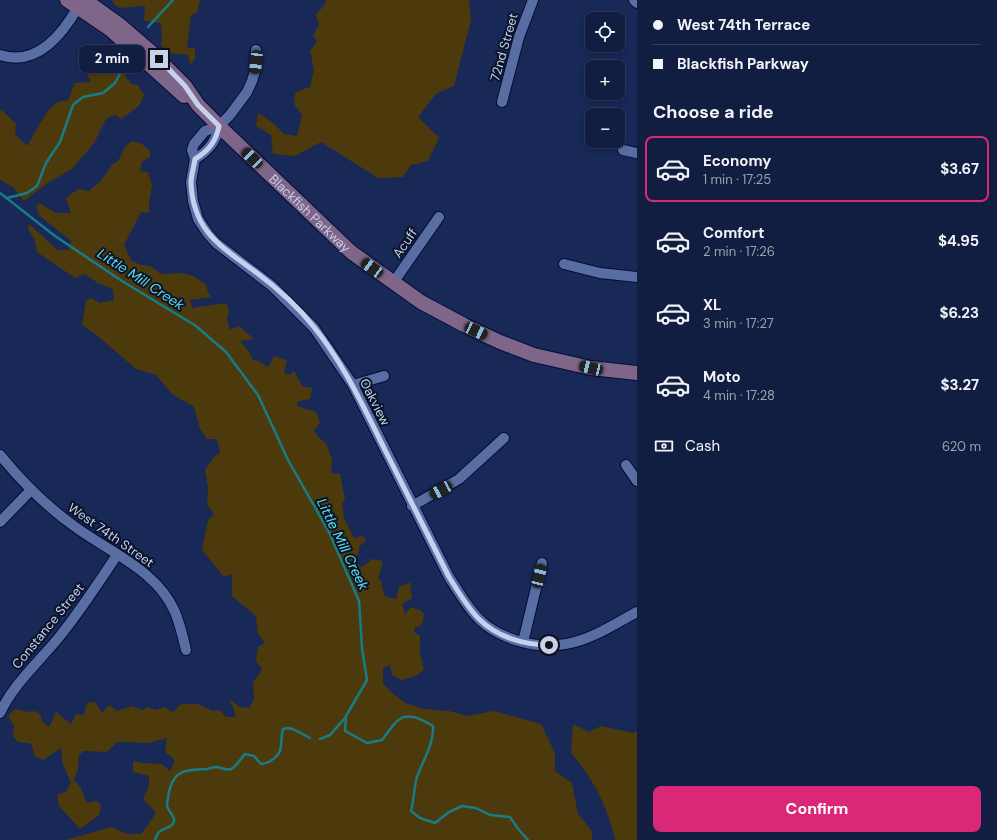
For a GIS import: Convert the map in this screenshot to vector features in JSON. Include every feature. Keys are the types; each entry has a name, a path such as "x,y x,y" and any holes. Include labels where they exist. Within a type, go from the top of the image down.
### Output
{"main road":[{"name":"Blackfish Parkway","path":"77,2 111,30 180,94 198,105 351,252 393,283 422,302 464,325 500,342 534,355 591,368 636,372"}],"street":[{"name":"72nd Street","path":"502,102 519,37 533,0"},
{"path":"634,0 637,3"},
{"path":"0,55 11,57 28,56 34,55 41,51 56,38 68,23 77,2"},
{"name":"Oakview","path":"256,50 256,62 252,82 239,103 219,126 216,138 204,153 195,159 191,182 193,201 198,219 208,234 216,243 272,286 300,312 314,328 353,385 412,506 449,577 479,620 499,634 515,641 559,646 594,635 637,612"},
{"path":"623,150 637,152"},
{"name":"Acuff","path":"393,283 439,217"},
{"path":"564,264 600,273 637,277"},
{"path":"353,385 384,376"},
{"path":"412,506 459,479 504,438"},
{"name":"West 74th Street","path":"0,455 31,490 73,526 151,578 164,593 174,610 181,628 186,650"},
{"path":"626,465 637,481"},
{"path":"0,522 31,490"},
{"name":"Constance Street","path":"0,713 18,684 60,636 92,593 117,555"},
{"path":"523,642 542,563"}],"shaded area":[{"path":"112,0 200,0 198,11 191,16 187,48 195,48 195,59 190,65 188,55 168,53 161,45 161,23 144,21 145,6 120,8 114,4"},
{"path":"326,0 469,0 471,20 454,86 436,94 418,117 439,138 428,161 411,165 403,177 378,178 321,142 295,156 273,154 271,135 256,126 258,113 272,122 284,134 297,136 302,115 294,104 295,94 298,91 310,87 314,70 310,51 317,42 313,35 319,25 316,15 325,4"},
{"path":"98,60 109,69 119,66 131,84 138,85 144,95 139,106 121,119 115,115 106,119 94,143 72,169 46,184 24,201 13,187 0,180 0,110 2,110 16,124 15,134 27,146 47,112 57,102 68,100 75,83 91,82 86,73"},
{"path":"132,141 142,144 150,151 150,157 142,162 140,171 148,172 152,185 149,213 141,212 124,245 131,260 141,265 150,266 162,274 186,274 200,280 206,285 211,297 190,300 192,308 226,303 229,311 227,319 230,330 239,326 254,339 240,341 249,352 253,360 259,361 268,367 274,356 287,360 284,373 290,375 294,371 302,386 312,388 310,399 298,401 297,406 316,412 320,423 314,430 319,438 325,442 329,451 332,459 331,473 340,474 345,499 342,504 344,518 354,538 363,536 366,540 360,546 356,561 361,568 372,559 382,561 378,578 381,580 384,596 396,599 399,587 410,582 412,598 402,604 405,614 411,607 422,611 424,615 422,625 414,628 414,632 420,636 420,653 424,670 416,676 402,680 392,675 390,665 383,668 383,683 391,692 405,703 424,709 449,711 467,716 494,711 541,724 555,753 555,771 572,783 578,814 592,831 592,840 65,840 112,827 127,834 141,834 156,813 143,799 149,785 149,776 133,772 133,761 162,764 170,771 175,760 165,752 167,738 148,743 117,742 107,752 84,751 79,755 78,769 74,780 81,788 87,803 96,801 101,805 99,815 80,829 59,806 57,794 66,792 71,782 63,765 61,748 43,760 34,756 32,744 18,742 13,736 14,726 8,716 15,709 29,712 35,711 40,714 42,721 49,727 56,712 71,724 76,714 84,715 87,703 95,702 102,713 109,705 117,711 131,706 142,710 147,707 156,710 164,707 173,712 181,704 198,704 212,711 220,710 226,717 236,717 228,698 240,707 249,708 254,699 253,683 262,669 256,661 258,647 265,643 258,634 256,616 232,596 232,574 224,577 202,550 208,520 214,515 207,504 208,488 205,470 214,457 220,453 217,439 207,439 200,429 194,407 172,394 156,375 136,369 94,333 82,325 86,301 91,298 100,303 114,300 113,289 98,283 85,274 75,278 37,252 34,238 28,229 29,224 58,250 69,250 71,241 40,216 36,207 39,203 56,213 71,213 66,198 78,189 89,191 101,181 112,165 118,161 125,147"},
{"path":"573,724 589,732 601,726 633,733 637,731 637,840 615,840 608,816 599,794 593,783 571,753"}],"waterway":[{"path":"148,27 173,0"},
{"path":"7,198 27,193 37,186 46,163 60,142 73,105 83,97 103,93 115,83 123,68"},
{"name":"Little Mill Creek","path":"0,193 55,236 122,281 196,326 226,352 258,395 288,460 329,532 359,601 362,648 367,680 346,716 345,731 367,743 382,740 393,725 403,717 409,716 433,726 432,740 417,777 411,811 420,818 435,823 449,812 462,806 476,808 490,815 510,817 528,840"},
{"path":"320,739 330,735 345,718"},
{"path":"155,840 159,832 172,825 174,822 174,818 167,806 167,803 173,781 180,773 190,770 215,767 227,770 231,769 245,754 254,756 261,764 268,762 275,758 281,749 283,729 293,729 310,738"}],"route":[{"path":"159,59 185,86 198,105 219,126 216,138 204,153 195,159 191,182 193,201 198,219 216,243 259,274 300,312 322,338 353,385 412,506 449,577 467,605 479,620 499,634 515,641 549,645"}]}
